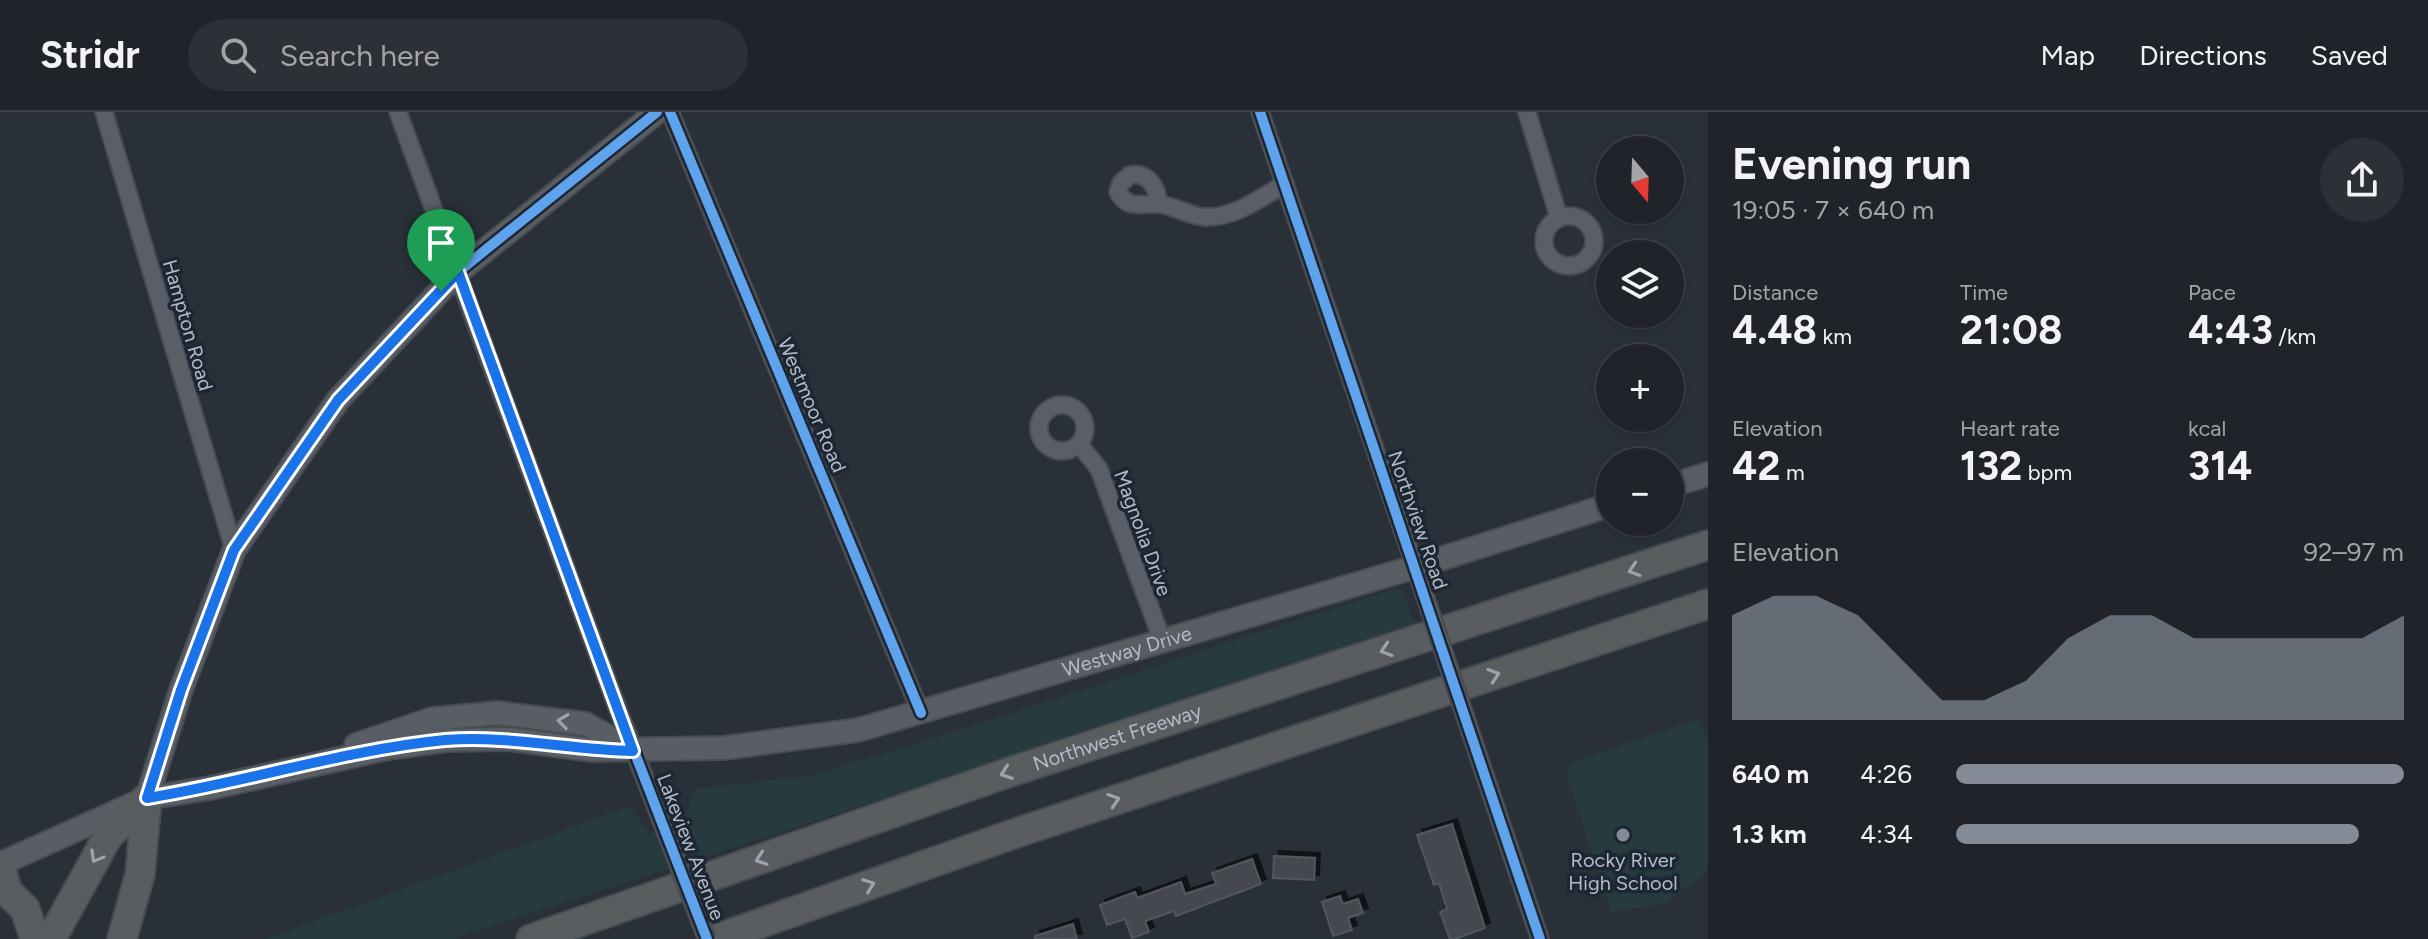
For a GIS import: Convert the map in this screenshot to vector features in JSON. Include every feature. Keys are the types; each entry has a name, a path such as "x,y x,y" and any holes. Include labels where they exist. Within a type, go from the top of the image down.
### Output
{"highway":[{"name":"Northwest Freeway","path":"531,939 1021,768 1708,545"},
{"path":"716,939 1019,832 1708,604"},
{"path":"51,939 108,836 147,798"},
{"path":"122,939 140,874 147,798"},
{"path":"0,865 7,891 25,909 35,939"}],"main road":[{"path":"147,798 181,690 234,550 338,400 458,272 657,112"},
{"path":"1684,482 1708,474"},
{"name":"Westway Drive","path":"0,865 147,798 210,788 332,759 447,740 509,739 592,750 633,751 724,748 858,730 1415,567 1596,509"}],"street":[{"name":"Hampton Road","path":"104,112 234,550"},
{"name":"Lakeview Avenue","path":"398,112 633,751 707,939"},
{"name":"Westmoor Road","path":"670,112 921,713"},
{"name":"Northview Road","path":"1260,112 1540,939"},
{"path":"1527,112 1559,218"},
{"path":"1158,204 1206,217 1244,209 1285,184"},
{"name":"Magnolia Drive","path":"1079,444 1099,469 1162,640"}],"green space":[{"path":"1391,590 1403,591 1415,626 453,939 265,939 630,806 649,834 685,819 694,789 808,776"},
{"path":"1698,719 1708,741 1708,864 1704,874 1664,904 1611,912 1566,773 1574,761"}],"building":[{"path":"1452,824 1485,928 1455,939 1450,939 1440,912 1447,909 1439,883 1434,885 1417,835"},
{"path":"1274,856 1315,858 1314,880 1273,878"},
{"path":"1252,859 1261,884 1176,916 1174,911 1145,921 1149,932 1132,938 1125,919 1107,925 1100,905 1135,892 1137,898 1181,882 1185,894 1216,884 1212,873"},
{"path":"1340,896 1343,904 1358,899 1363,913 1348,918 1352,930 1333,936 1322,902"},
{"path":"1073,924 1077,939 1035,939 1035,936"}],"cycle path":[{"path":"657,112 458,272 617,707 707,939"},
{"path":"670,112 921,713"},
{"path":"1260,112 1540,939"}],"place":[{"name":"Rocky River High School","path":"1623,835"}],"route":[{"path":"458,272 633,751 592,750 509,739 447,740 388,748 210,788 147,798 181,690 234,550 338,400 441,291 458,272"}]}
